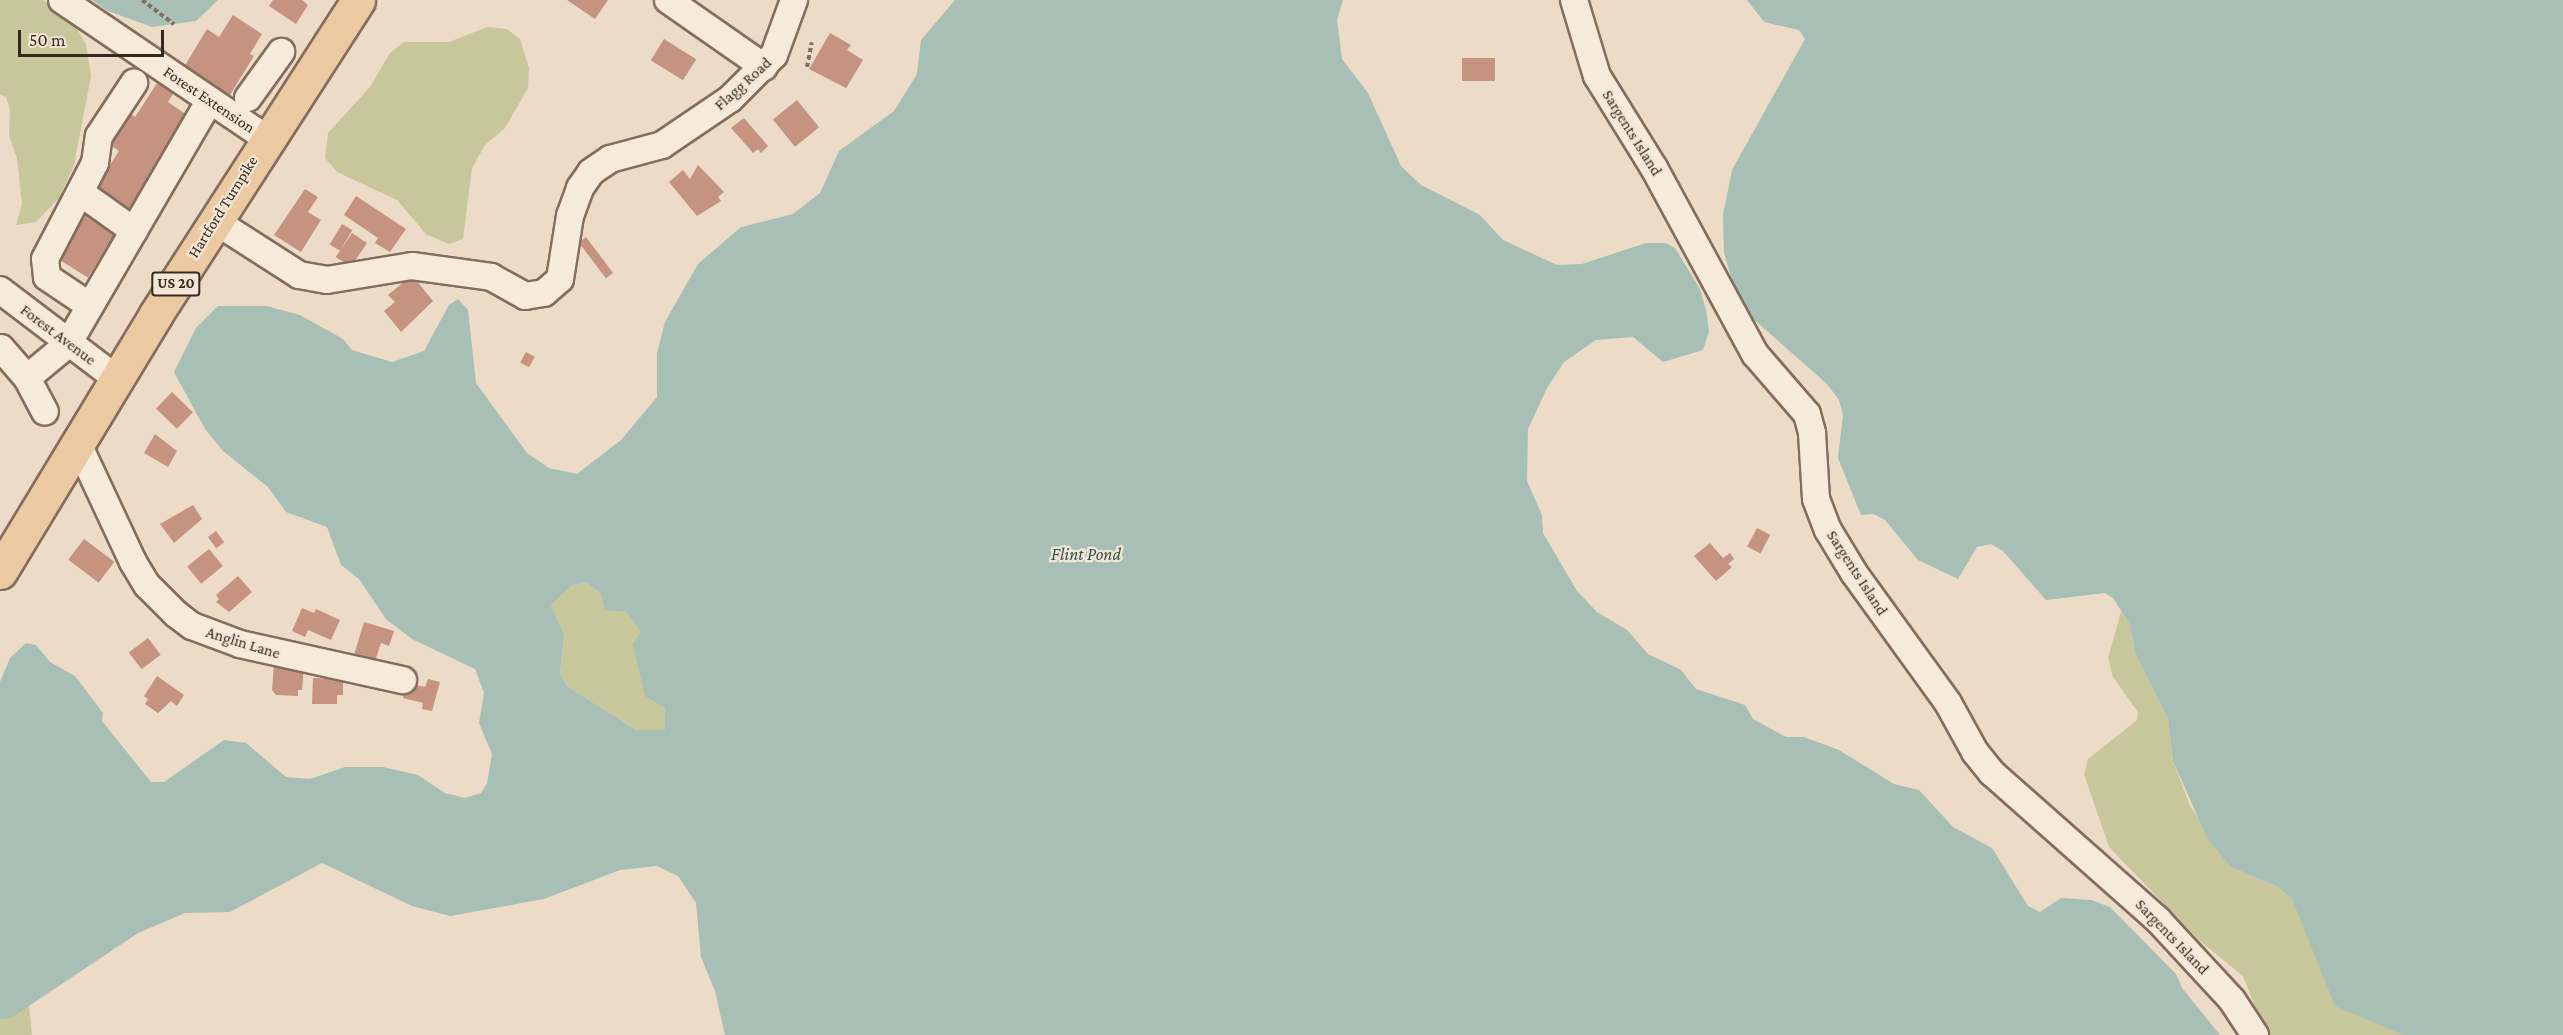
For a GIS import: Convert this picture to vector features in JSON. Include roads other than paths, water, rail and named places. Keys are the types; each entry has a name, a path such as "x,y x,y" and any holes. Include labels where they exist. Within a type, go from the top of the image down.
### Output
{"main road":[{"name":"Hartford Turnpike","path":"0,572 215,221 358,0"}],"street":[{"name":"Forest Extension","path":"62,0 267,139"},
{"path":"668,0 764,67"},
{"name":"Flagg Road","path":"215,221 299,275 327,280 412,266 490,277 525,296 544,293 560,279 570,216 580,188 591,172 610,159 662,145 723,104 774,55 794,0"},
{"name":"Sargents Island","path":"1574,0 1597,76 1675,203 1755,354 1807,414 1812,433 1816,499 1828,530 1854,573 1948,703 1975,752 1992,773 2158,920 2232,1000 2255,1035"},
{"path":"248,98 281,52"},
{"path":"264,75 295,97"},
{"path":"90,306 47,277 45,259 95,163 99,136 134,83"},
{"path":"27,378 68,344 210,100"},
{"path":"81,193 134,231"},
{"name":"Forest Avenue","path":"0,290 68,344 117,378"},
{"path":"1,348 27,378 45,412"},
{"name":"Anglin Lane","path":"78,444 133,562 154,593 184,620 240,644 403,680"}],"water":[{"path":"92,0 218,0 196,21 152,27 108,11"},
{"name":"Flint Pond","path":"955,0 1343,0 1337,20 1342,59 1368,93 1401,166 1421,185 1480,215 1503,240 1557,265 1582,264 1646,243 1666,243 1675,248 1700,289 1706,310 1709,331 1703,350 1663,362 1633,337 1596,340 1564,362 1547,388 1528,429 1527,481 1542,515 1543,533 1577,591 1597,612 1627,630 1648,654 1681,670 1696,689 1745,705 1753,719 1786,737 1804,737 1839,750 1894,784 1919,790 1953,827 1992,848 2028,906 2040,912 2061,898 2091,900 2110,907 2176,974 2182,988 2220,1035 725,1035 715,991 701,957 696,903 678,876 657,866 620,870 544,899 450,916 412,906 322,863 230,912 185,913 138,933 11,1018 0,1019 0,682 10,658 26,643 36,645 50,662 75,676 103,713 102,721 151,782 164,782 224,740 246,743 286,777 310,779 345,767 383,767 418,775 445,793 465,798 481,793 487,783 492,754 479,723 484,693 475,669 412,639 386,619 359,579 341,565 327,527 286,512 268,487 223,451 205,429 174,372 196,328 218,306 266,306 300,315 343,339 352,350 392,362 424,351 449,305 458,299 468,310 476,383 527,453 549,468 577,474 621,440 657,397 657,353 665,322 698,264 741,227 793,214 820,193 839,151 894,111 917,74 921,40","holes":["586,582 601,594 605,610 626,612 641,632 633,644 645,696 665,708 665,730 636,730 567,686 560,673 564,635 551,605 573,585"]},
{"path":"1747,0 2563,0 2563,1035 2403,1035 2335,1006 2292,899 2278,887 2231,867 2207,838 2173,761 2168,720 2135,652 2130,625 2113,598 2105,593 2046,600 2003,551 1991,544 1977,547 1958,579 1918,560 1885,520 1874,514 1861,515 1838,458 1843,415 1839,400 1827,384 1751,317 1734,286 1724,253 1723,215 1732,170 1805,39 1799,30 1764,22"}]}
